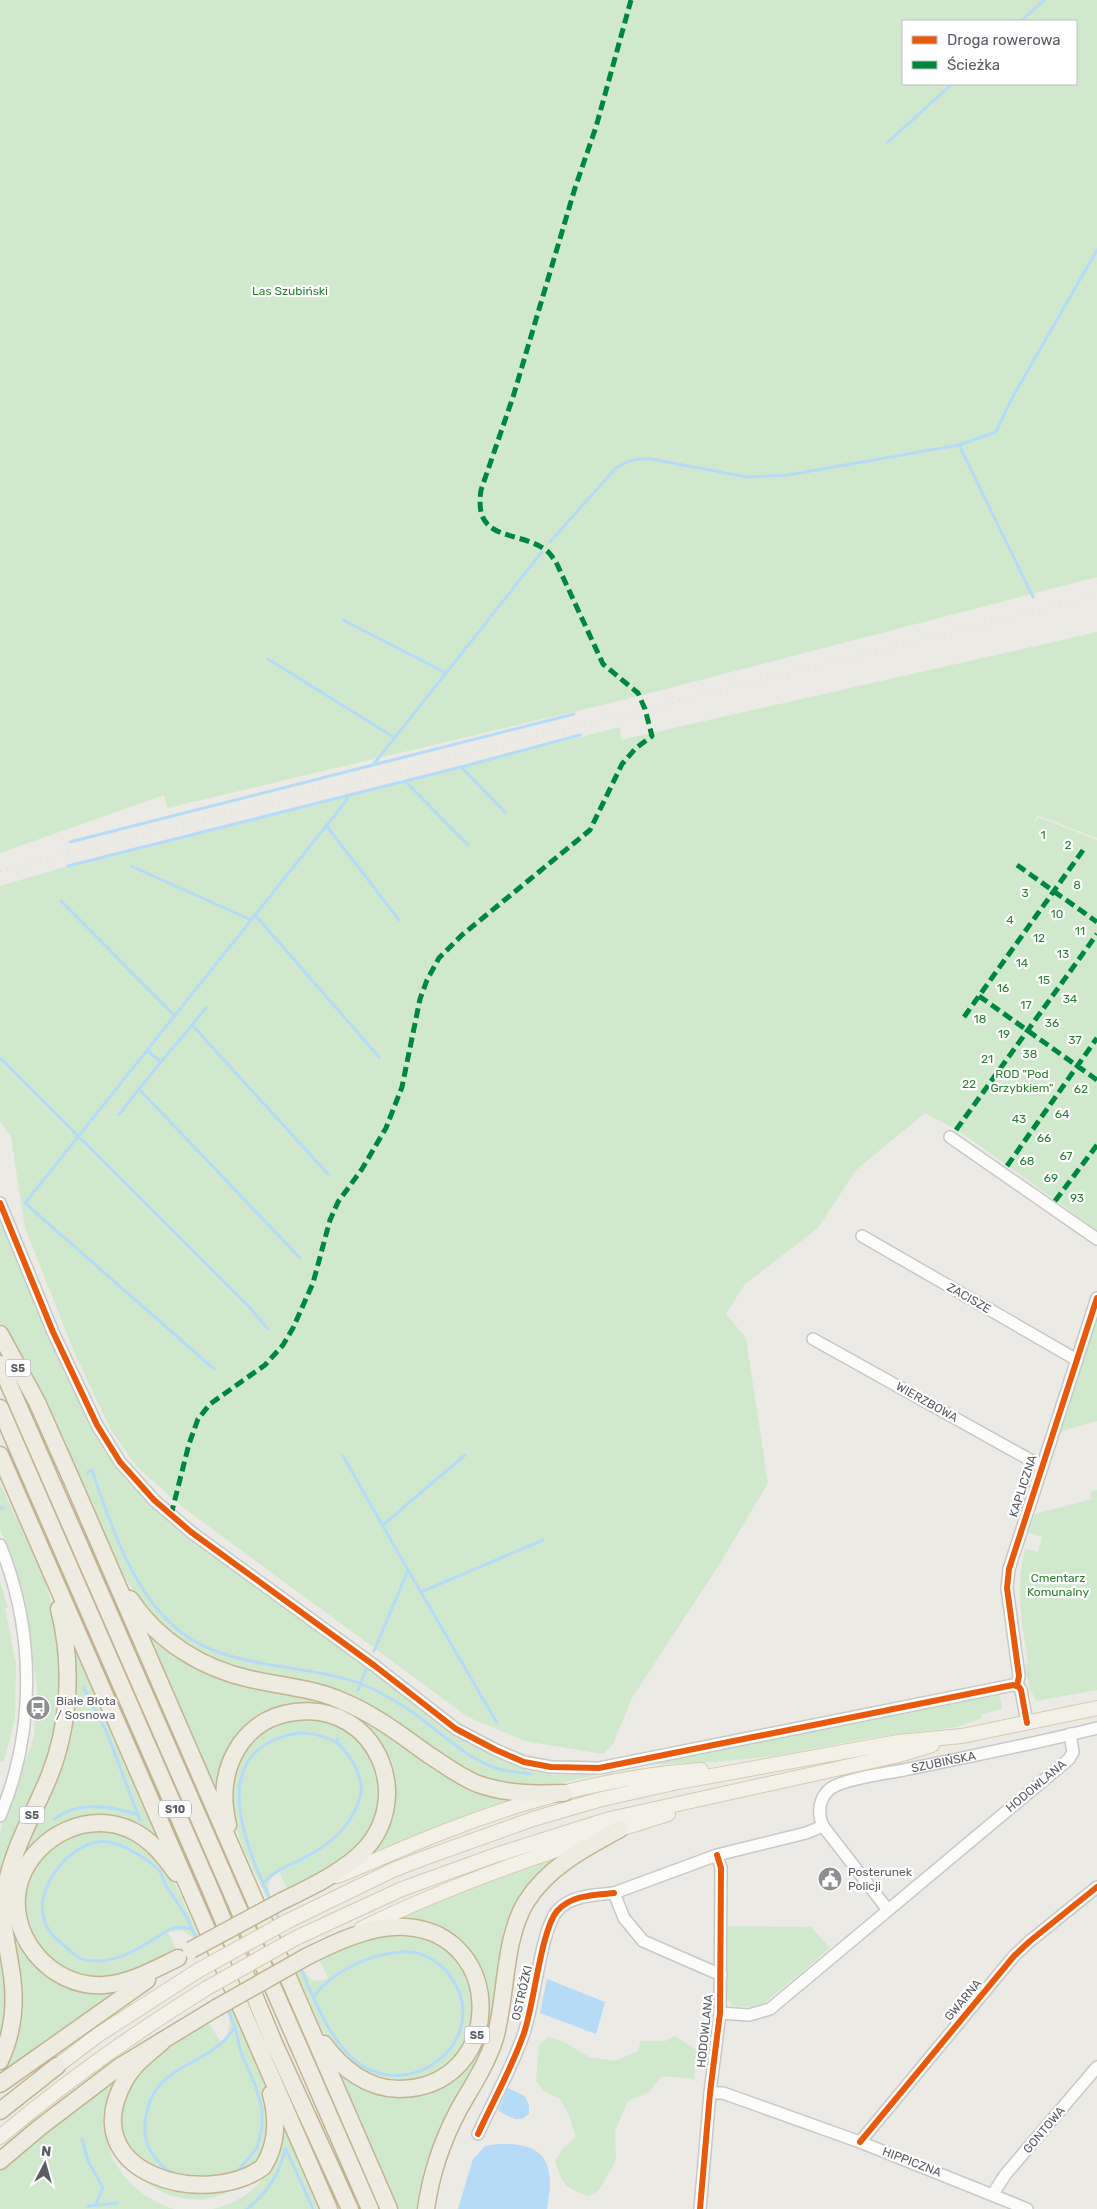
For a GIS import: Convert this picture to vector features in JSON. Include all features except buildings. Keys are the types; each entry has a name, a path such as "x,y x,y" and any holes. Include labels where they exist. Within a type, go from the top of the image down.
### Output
{"highway":[{"name":"S5","path":"0,1334 37,1402 112,1571 236,1859 307,2020 338,2062 354,2075 374,2085 393,2089 412,2089 431,2084 458,2065 467,2055 478,2032 480,1996 477,1981 470,1965 446,1941 422,1930 407,1927 388,1928 335,1942 306,1957 216,2008 119,2068 96,2084 0,2161"},
{"name":"S10","path":"0,1364 370,2209"},
{"name":"S10","path":"0,1408 207,1882 274,2043 350,2209"},
{"name":"S5","path":"0,1455 48,1568 61,1616 67,1656 64,1725 59,1746 49,1776 13,1857 6,1879 4,1925 14,1999 8,2040 0,2061"},
{"path":"48,1568 197,1904 329,2209"},
{"path":"112,1571 132,1602 151,1625 172,1644 193,1659 225,1673 318,1692 341,1700 365,1712 458,1775 477,1784 518,1793 564,1794"},
{"path":"197,1904 172,1868 148,1841 132,1830 102,1823 87,1824 69,1829 52,1837 33,1857 21,1880 18,1915 24,1936 32,1950 45,1965 61,1976 81,1984 104,1985 128,1981 185,1954 335,1873 359,1855 372,1840 386,1807 388,1791 385,1772 372,1742 346,1720 325,1712 304,1710 282,1713 262,1722 247,1735 233,1754 228,1768 225,1786 225,1812 236,1859"},
{"path":"426,2209 438,2155 460,2109 485,2064 495,2039 514,1930 525,1903 555,1868 581,1850 620,1829"},
{"path":"0,2084 185,1954"},
{"path":"307,2020 390,2209"},
{"path":"148,2191 126,2168 118,2152 113,2118 117,2099 125,2079 137,2064 162,2042"},
{"path":"226,2198 250,2184 269,2158 273,2143 275,2110 260,2051"},
{"path":"0,2111 57,2066"}],"main road":[{"name":"SZUBIŃSKA","path":"737,1790 899,1755 962,1736 1097,1708"},
{"name":"SZUBIŃSKA","path":"756,1769 898,1742 962,1736"},
{"path":"306,1889 447,1830 564,1794 653,1774 732,1768 756,1769"},
{"path":"57,2066 98,2035 199,1970 288,1921 393,1870 533,1819 631,1792 756,1769"},
{"path":"335,1942 397,1911 485,1875 737,1790"},
{"path":"0,2137 68,2082 109,2053 207,1988 296,1938 402,1889 496,1855 610,1819 737,1790"}],"street":[{"path":"950,1137 1097,1239"},
{"path":"0,1203 53,1332 98,1425 120,1462 154,1500 191,1532 375,1666 456,1728 496,1750 524,1762 551,1767 599,1768 983,1690 1017,1686"},
{"name":"ZACISZE","path":"862,1236 1076,1360"},
{"name":"KAPLICZNA","path":"1027,1723 1021,1690 1017,1686 1019,1676 1007,1588 1009,1569 1097,1298"},
{"name":"WIERZBOWA","path":"812,1339 1041,1466"},
{"path":"0,1545 16,1593 23,1629 26,1664 25,1714 20,1748 6,1781 0,1816"},
{"name":"SZUBIŃSKA","path":"823,1826 819,1812 820,1804 824,1796 836,1785 1097,1728"},
{"name":"HODOWLANA","path":"720,2013 749,2015 770,2009 1069,1760 1072,1752 1070,1734"},
{"path":"823,1826 888,1910"},
{"name":"OSTRÓŻKI","path":"478,2134 524,2033 547,1933 556,1912 576,1898 614,1893 717,1855 806,1833 823,1826"},
{"name":"HODOWLANA","path":"700,2209 710,2093 720,2013 721,1868 717,1855"},
{"name":"GWARNA","path":"860,2142 1014,1956 1097,1887"},
{"path":"614,1893 624,1918 643,1941 721,1975"},
{"name":"GONTOWA","path":"993,2194 1005,2175 1097,2067"},
{"name":"HIPPICZNA","path":"710,2093 723,2093 860,2142 1027,2209"}],"green space":[{"name":"Las Szubiński","path":"0,0 1097,0 1097,577 623,700 167,808 164,795 0,853"},
{"path":"1097,632 1097,838 1037,815 1033,827 1038,817 1097,840 1097,1233 1083,1220 962,1133 925,1113 856,1170 818,1228 745,1284 726,1314 746,1338 768,1483 719,1565 632,1698 613,1744 603,1754 525,1741 468,1717 181,1506 136,1466 111,1430 74,1352 25,1228 11,1137 0,1121 0,886 68,866 620,727 621,740"},
{"path":"0,1218 77,1396 101,1446 125,1479 154,1508 205,1549 470,1744 525,1770 553,1775 580,1775 837,1727 999,1692 1002,1709 981,1714 982,1718 957,1727 876,1737 773,1756 717,1762 642,1765 551,1785 529,1785 528,1787 478,1778 367,1707 216,1660 193,1649 155,1621 122,1574 61,1437 0,1323"},
{"path":"1097,1305 1097,1421 1052,1434"},
{"path":"0,1483 46,1582 56,1619 63,1683 54,1741 0,1889 0,1832 34,1736 37,1689 30,1639 16,1569 0,1529"},
{"name":"Cmentarz Komunalny","path":"1097,1490 1097,1690 1036,1701 1030,1689 1024,1665 1028,1663 1022,1619 1020,1579 1025,1549 1038,1552 1042,1537 1029,1533 1035,1514 1092,1499 1090,1491"},
{"path":"0,1581 8,1608 5,1608 16,1664 15,1719 4,1761 0,1762"},
{"path":"141,1622 161,1641 336,1703 526,1801 362,1859 390,1774 332,1707 307,1703 285,1706 251,1722 220,1803"},
{"path":"70,1631 166,1850 154,1837 70,1823 14,1887 39,1968 122,1989 0,2078 10,2057 8,1922 11,1882 58,1765"},
{"path":"318,1717 356,1734 378,1769 379,1810 367,1835 348,1855 326,1871 287,1889 279,1872 269,1882 271,1897 267,1899 243,1848 233,1818 231,1790 234,1775 245,1749 264,1729 286,1719"},
{"path":"99,1829 129,1835 163,1864 172,1877 199,1936 194,1939 182,1930 168,1932 176,1949 129,1974 100,1981 58,1968 29,1934 23,1905 29,1876 45,1851 70,1835"},
{"path":"558,1856 534,1879 487,2044 420,2209 396,2209 331,2060 408,2094 477,2049 468,1954 392,1922 423,1906"},
{"path":"728,1926 811,1927 830,1948 760,2007 732,2006 726,1997"},
{"path":"0,1931 8,2003 0,2050"},
{"path":"401,1932 433,1940 459,1960 468,1974 474,2022 461,2052 437,2074 389,2083 359,2071 329,2041 318,2022 296,1972 303,1969 310,1979 317,1981 326,1979 328,1978 319,1959 353,1942"},
{"path":"232,2008 255,2058 268,2098 271,2119 267,2143 257,2165 241,2183 228,2192 202,2199 176,2197 152,2186 137,2173 127,2159 122,2126 124,2100 133,2080 148,2062 167,2047 208,2022 221,2042 229,2028 227,2011"},
{"path":"675,2036 697,2050 694,2079 662,2076 649,2092 628,2101 615,2131 616,2158 598,2191 588,2196 569,2187 560,2175 555,2161 564,2147 576,2137 569,2116 560,2099 544,2091 536,2081 539,2045 548,2037 564,2042 589,2057 615,2061 638,2051 641,2041 665,2041"},
{"path":"121,2077 107,2125 111,2154 126,2178 137,2188 148,2197 174,2209 0,2209 0,2169 55,2123 114,2078"},
{"path":"280,2111 323,2209 213,2209 242,2197 260,2182 267,2171"}],"water":[{"path":"547,1979 605,2002 596,2034 540,2013"},
{"path":"508,2088 525,2096 529,2105 529,2114 522,2119 515,2119 498,2111"},
{"path":"515,2144 528,2147 538,2152 544,2159 550,2180 547,2209 458,2209 473,2159 485,2146"}],"waterway":[{"path":"1022,20 1044,0"},
{"path":"887,143 951,85"},
{"path":"550,542 615,469 632,460 651,459 747,477 788,475 959,445 996,432 1011,400 1097,250"},
{"path":"959,445 1033,597"},
{"path":"70,842 373,765 542,552"},
{"path":"343,620 446,673"},
{"path":"268,659 395,738"},
{"path":"373,765 574,714"},
{"path":"68,866 461,767 580,735"},
{"path":"461,767 506,813"},
{"path":"405,781 468,845"},
{"path":"214,1369 25,1203 347,800 347,795"},
{"path":"326,825 399,920"},
{"path":"131,866 251,920"},
{"path":"61,901 175,1016"},
{"path":"255,915 379,1057"},
{"path":"192,1025 206,1008"},
{"path":"148,1051 161,1062 192,1025 328,1174"},
{"path":"0,1058 252,1310 268,1329"},
{"path":"161,1062 139,1089 300,1258"},
{"path":"119,1115 139,1089"},
{"path":"383,1525 465,1455"},
{"path":"343,1456 408,1570 374,1651"},
{"path":"88,1472 92,1470 117,1538 139,1582 167,1620 185,1635 210,1649 237,1658 330,1675 359,1683 405,1707 474,1758 500,1769 530,1774"},
{"path":"421,1592 543,1540"},
{"path":"408,1570 497,1723"},
{"path":"358,1690 366,1670"},
{"path":"84,1688 107,1733 140,1820"},
{"path":"271,1901 246,1838 239,1792 243,1771 254,1753 282,1737 305,1733 336,1742"},
{"path":"263,1883 286,1866 302,1859 333,1839 351,1818 360,1799 361,1784 351,1759 336,1742 338,1739"},
{"path":"54,1819 71,1810 87,1807 113,1808 137,1814"},
{"path":"192,1929 177,1927 170,1929 139,1948 117,1958 94,1961 82,1959 59,1941 49,1929 44,1920 43,1902 52,1876 72,1854 96,1842 115,1843 136,1853 159,1870 165,1884 186,1916 191,1926 197,1940"},
{"path":"275,1909 280,1922"},
{"path":"300,1967 310,1989 315,2001 320,2012 332,2034 347,2053 370,2070 394,2075 418,2072 438,2060 454,2043 462,2022 461,1998 448,1973 439,1964 421,1954 408,1952 390,1953 365,1960 331,1979 321,1988 313,1997"},
{"path":"227,2008 235,2027 241,2053 256,2087 262,2109 262,2127 257,2148 235,2174"},
{"path":"171,2173 159,2163 148,2146 145,2124 149,2103 158,2088 169,2077 211,2051 224,2041 235,2027"},
{"path":"82,2139 88,2161 103,2188 96,2204"},
{"path":"247,2209 272,2182 280,2167 285,2149"},
{"path":"286,2149 313,2209"},
{"path":"88,2206 117,2203"}],"railway":[{"path":"0,871 1097,596"}],"marked path":[{"path":"171,1515 189,1444 198,1419 210,1404 265,1365 283,1345 293,1328 313,1283 330,1220 338,1202 362,1169 386,1128 402,1087 420,999 427,980 439,958 462,935 590,830 622,764 636,748 652,736 645,709 638,693 603,664 556,562 546,550 490,527 484,519 480,507 481,490 513,397 575,188 596,127 631,0"},
{"path":"964,1017 1086,846"},
{"path":"1017,865 1097,922"},
{"path":"956,1130 1097,934"},
{"path":"979,996 1097,1080"},
{"path":"1007,1166 1097,1038"},
{"path":"1055,1201 1097,1145"}],"cycle path":[{"path":"0,1203 53,1332 97,1425 120,1462 154,1500 191,1532 375,1666 456,1729 496,1750 524,1762 551,1767 599,1768 1013,1685 1021,1690 1027,1723"},
{"path":"1017,1686 1019,1676 1007,1588 1009,1569 1097,1298"},
{"path":"700,2209 710,2093 720,2013 721,1868 717,1855"},
{"path":"860,2142 1014,1956 1097,1887"},
{"path":"478,2134 508,2072 524,2033 546,1934 551,1921 557,1911 569,1902 583,1897 614,1893"}],"place":[{"name":"Białe Błota / Sosnowa","path":"38,1708"},
{"name":"Posterunek Policji","path":"830,1879"}],"park label":[{"name":"1","path":"1043,835"},
{"name":"2","path":"1068,845"},
{"name":"8","path":"1077,885"},
{"name":"3","path":"1025,893"},
{"name":"10","path":"1057,914"},
{"name":"4","path":"1010,920"},
{"name":"11","path":"1080,931"},
{"name":"12","path":"1039,938"},
{"name":"13","path":"1063,954"},
{"name":"14","path":"1022,963"},
{"name":"15","path":"1044,980"},
{"name":"16","path":"1003,988"},
{"name":"34","path":"1070,999"},
{"name":"17","path":"1026,1005"},
{"name":"18","path":"980,1019"},
{"name":"36","path":"1052,1023"},
{"name":"19","path":"1004,1034"},
{"name":"37","path":"1075,1040"},
{"name":"38","path":"1030,1054"},
{"name":"21","path":"987,1059"},
{"name":"ROD \"Pod Grzybkiem\"","path":"1022,1081"},
{"name":"22","path":"969,1084"},
{"name":"62","path":"1081,1089"},
{"name":"64","path":"1062,1114"},
{"name":"43","path":"1019,1119"},
{"name":"66","path":"1044,1138"},
{"name":"67","path":"1066,1156"},
{"name":"68","path":"1027,1161"},
{"name":"69","path":"1051,1178"},
{"name":"93","path":"1077,1198"}]}
